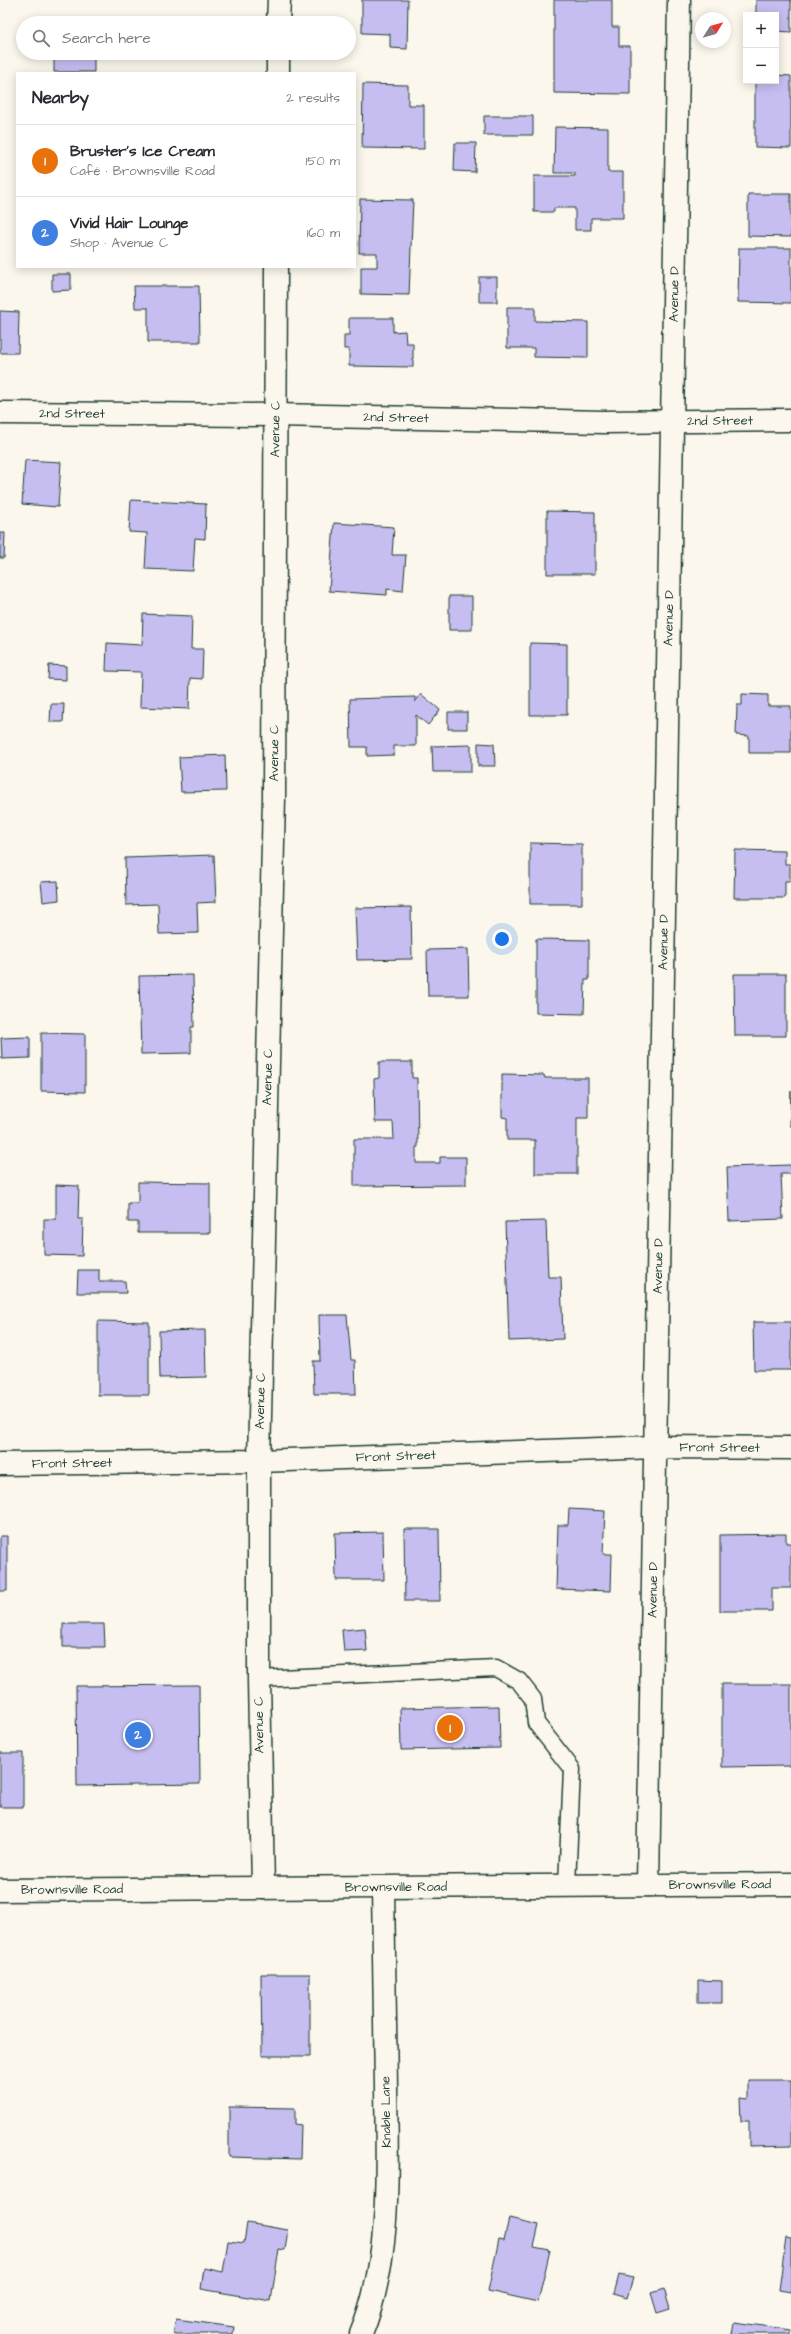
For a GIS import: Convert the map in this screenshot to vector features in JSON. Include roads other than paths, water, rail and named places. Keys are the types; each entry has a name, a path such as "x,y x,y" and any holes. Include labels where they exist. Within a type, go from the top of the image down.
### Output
{"street":[{"path":"278,16 279,0"},
{"name":"Avenue D","path":"648,1885 666,867 670,421 679,0"},
{"path":"278,60 278,72"},
{"name":"Avenue C","path":"262,1888 259,1679 259,1461 274,805 276,268"},
{"name":"2nd Street","path":"0,413 275,415 595,422 791,420"},
{"name":"Front Street","path":"0,1464 259,1461 656,1447 791,1448"},
{"name":"Brownsville Road","path":"0,1890 791,1884"},
{"name":"Knable Lane","path":"361,2334 369,2315 382,2250 386,2160 383,1887"}],"lane":[{"path":"259,1679 496,1668 519,1681 533,1699 536,1723 572,1769 567,1885"}],"place":[{"name":"Bruster's Ice Cream","path":"450,1728"},
{"name":"Vivid Hair Lounge","path":"138,1735"}]}
